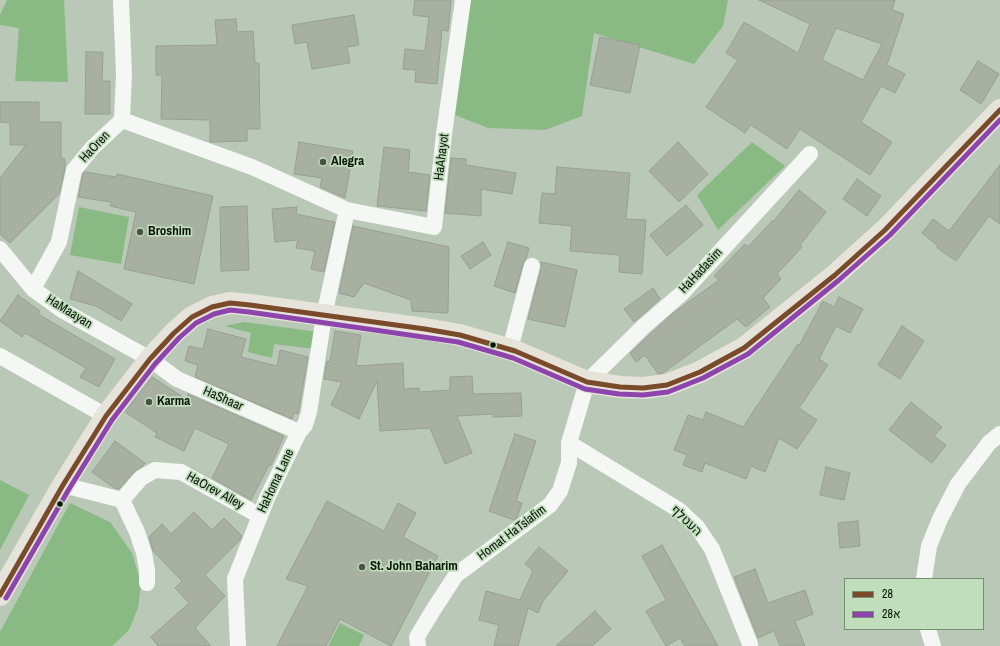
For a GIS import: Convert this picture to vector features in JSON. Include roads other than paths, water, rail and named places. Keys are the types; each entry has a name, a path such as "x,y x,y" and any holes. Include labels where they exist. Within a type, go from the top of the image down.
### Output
{"main road":[{"path":"0,595 63,485 106,416 150,359 174,333 192,317 212,307 230,304 250,305 425,329 460,335 510,350 587,382 643,388 667,384 700,372 744,348 835,275 885,230 1000,110"}],"street":[{"name":"HaOren","path":"33,289 58,242 74,170 92,148 122,120 124,75 121,0"},
{"name":"HaAhayot","path":"122,120 252,167 347,210 434,227 444,134 463,0"},
{"name":"HaHadasim","path":"587,382 643,327 681,294 810,154"},
{"path":"324,316 347,210"},
{"name":"HaMaayan","path":"3,258 33,289 62,310 150,359"},
{"path":"510,350 532,266"},
{"name":"HaHoma Lane","path":"238,646 235,579 267,498 299,432 304,425 309,412 324,316"},
{"path":"0,356 106,416"},
{"name":"HaShaar","path":"150,359 177,379 299,432"},
{"name":"Homat HaTslafim","path":"418,646 418,637 456,575 550,505 560,491 569,463 569,443 587,382"},
{"path":"924,578 929,546 940,519 958,484 989,443 1000,434"},
{"name":"העטלף","path":"569,443 679,510 697,527 712,549 750,644"},
{"name":"HaOrev Alley","path":"122,500 141,478 155,470 181,472 260,516"},
{"path":"63,485 122,500 137,532 144,553 147,583"},
{"path":"928,630 933,646"}],"place":[{"name":"Alegra","path":"323,162"},
{"name":"Broshim","path":"140,232"},
{"name":"Karma","path":"149,402"},
{"name":"St. John Baharim","path":"362,567"}]}
